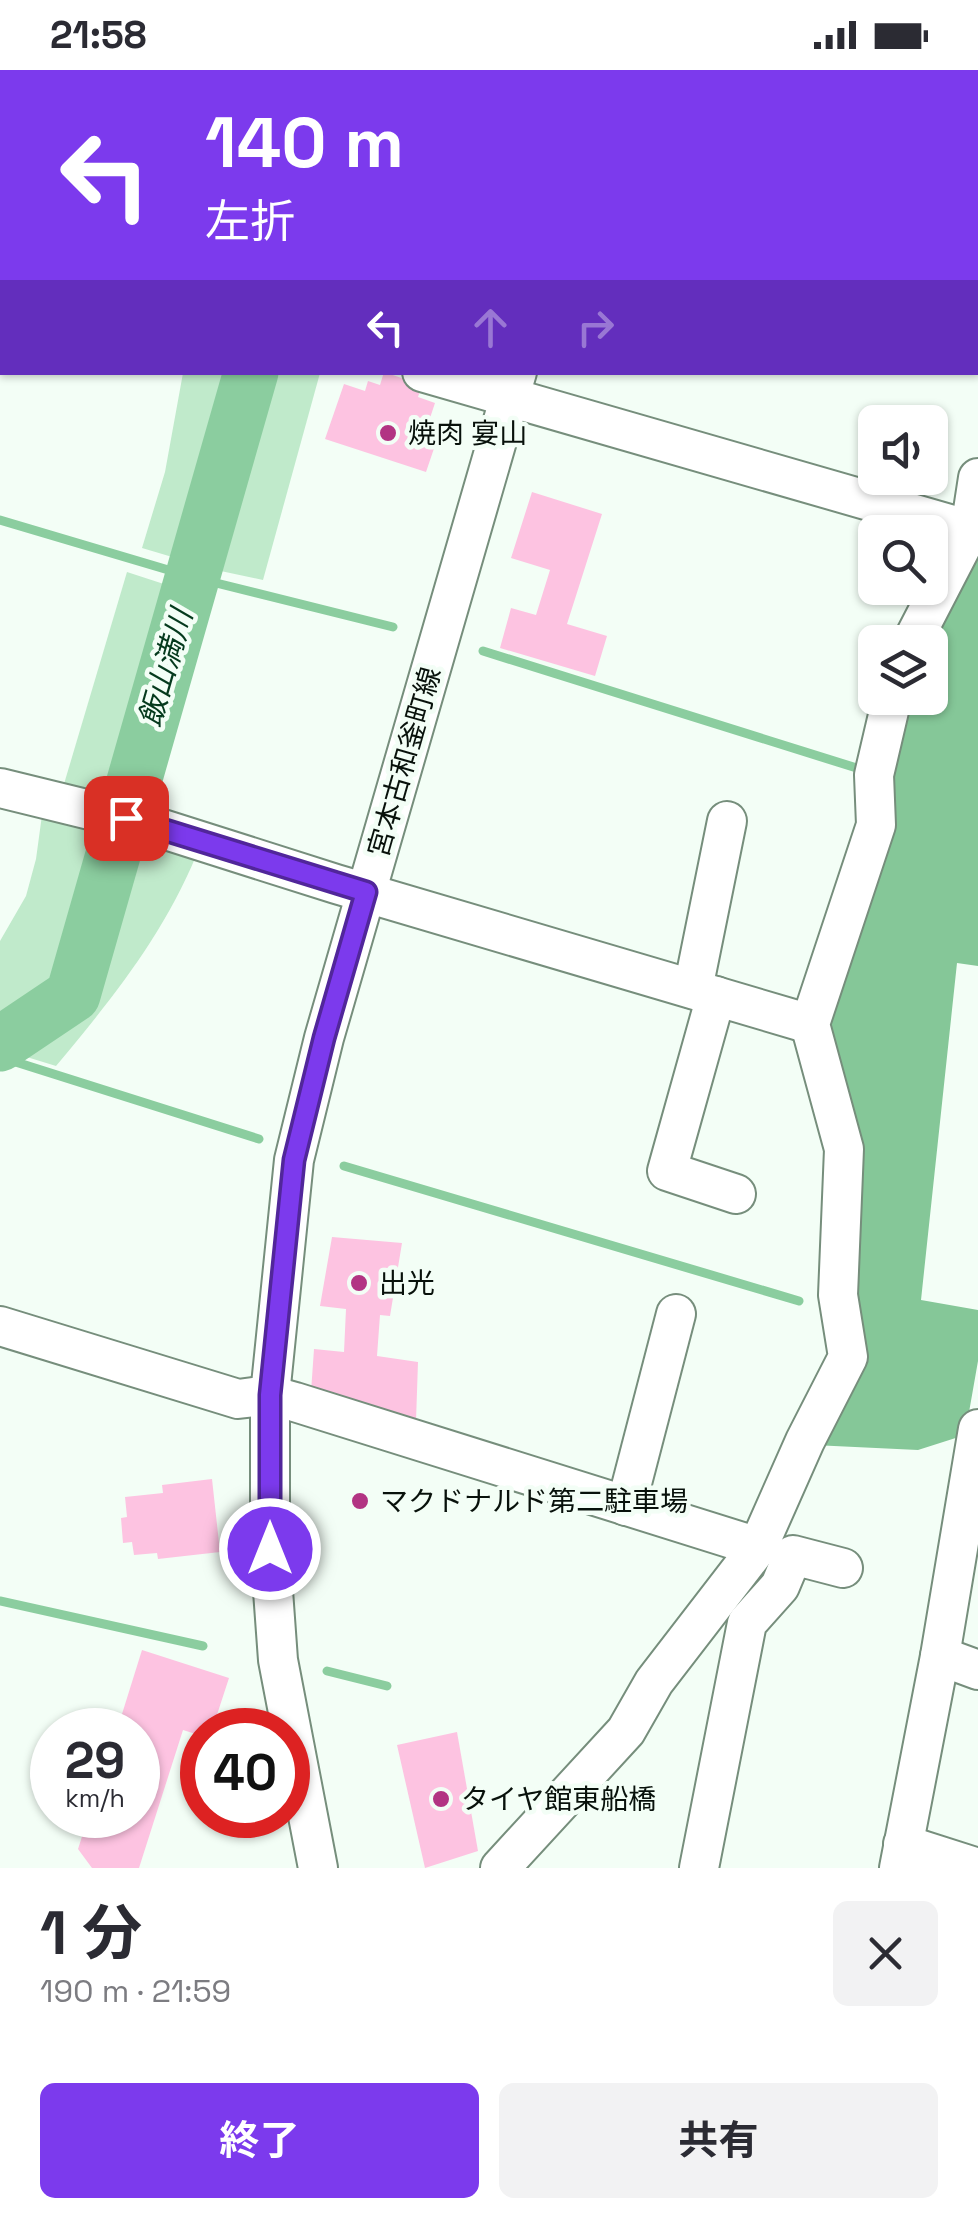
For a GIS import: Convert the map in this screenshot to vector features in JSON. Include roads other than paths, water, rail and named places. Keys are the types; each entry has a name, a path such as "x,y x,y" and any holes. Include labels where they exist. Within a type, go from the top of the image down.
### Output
{"street":[{"path":"443,375 513,385 970,530"},
{"name":"宮本古和釜町線","path":"318,1868 278,1660 270,1549 270,1395 294,1160 324,1038 513,385"},
{"path":"921,625 970,530 978,478"},
{"path":"500,1868 626,1731 654,1682 758,1547 804,1441 848,1358 838,1295 844,1150 810,1024 876,825 874,774 888,715"},
{"path":"0,788 147,824 810,1024"},
{"path":"727,822 704,993 667,1171 736,1194"},
{"path":"626,1506 676,1314"},
{"path":"0,1326 238,1399 270,1395 758,1547"},
{"path":"978,1429 901,1856 978,1868"},
{"path":"699,1868 747,1623 780,1586 793,1555 843,1568"},
{"path":"940,1656 978,1670"}],"waterway":[{"name":"飯山満川","path":"0,1044 73,995 250,375"},
{"name":"飯山満川","path":"0,520 192,577 393,627"},
{"path":"483,651 863,770"},
{"path":"0,1057 259,1139"},
{"path":"344,1166 799,1301"},
{"path":"0,1601 203,1646"},
{"path":"327,1671 387,1686"}],"place":[{"name":"焼肉 宴山","path":"388,433"},
{"name":"出光","path":"359,1283"},
{"name":"マクドナルド第二駐車場","path":"360,1501"},
{"name":"タイヤ館東船橋","path":"441,1799"}]}
